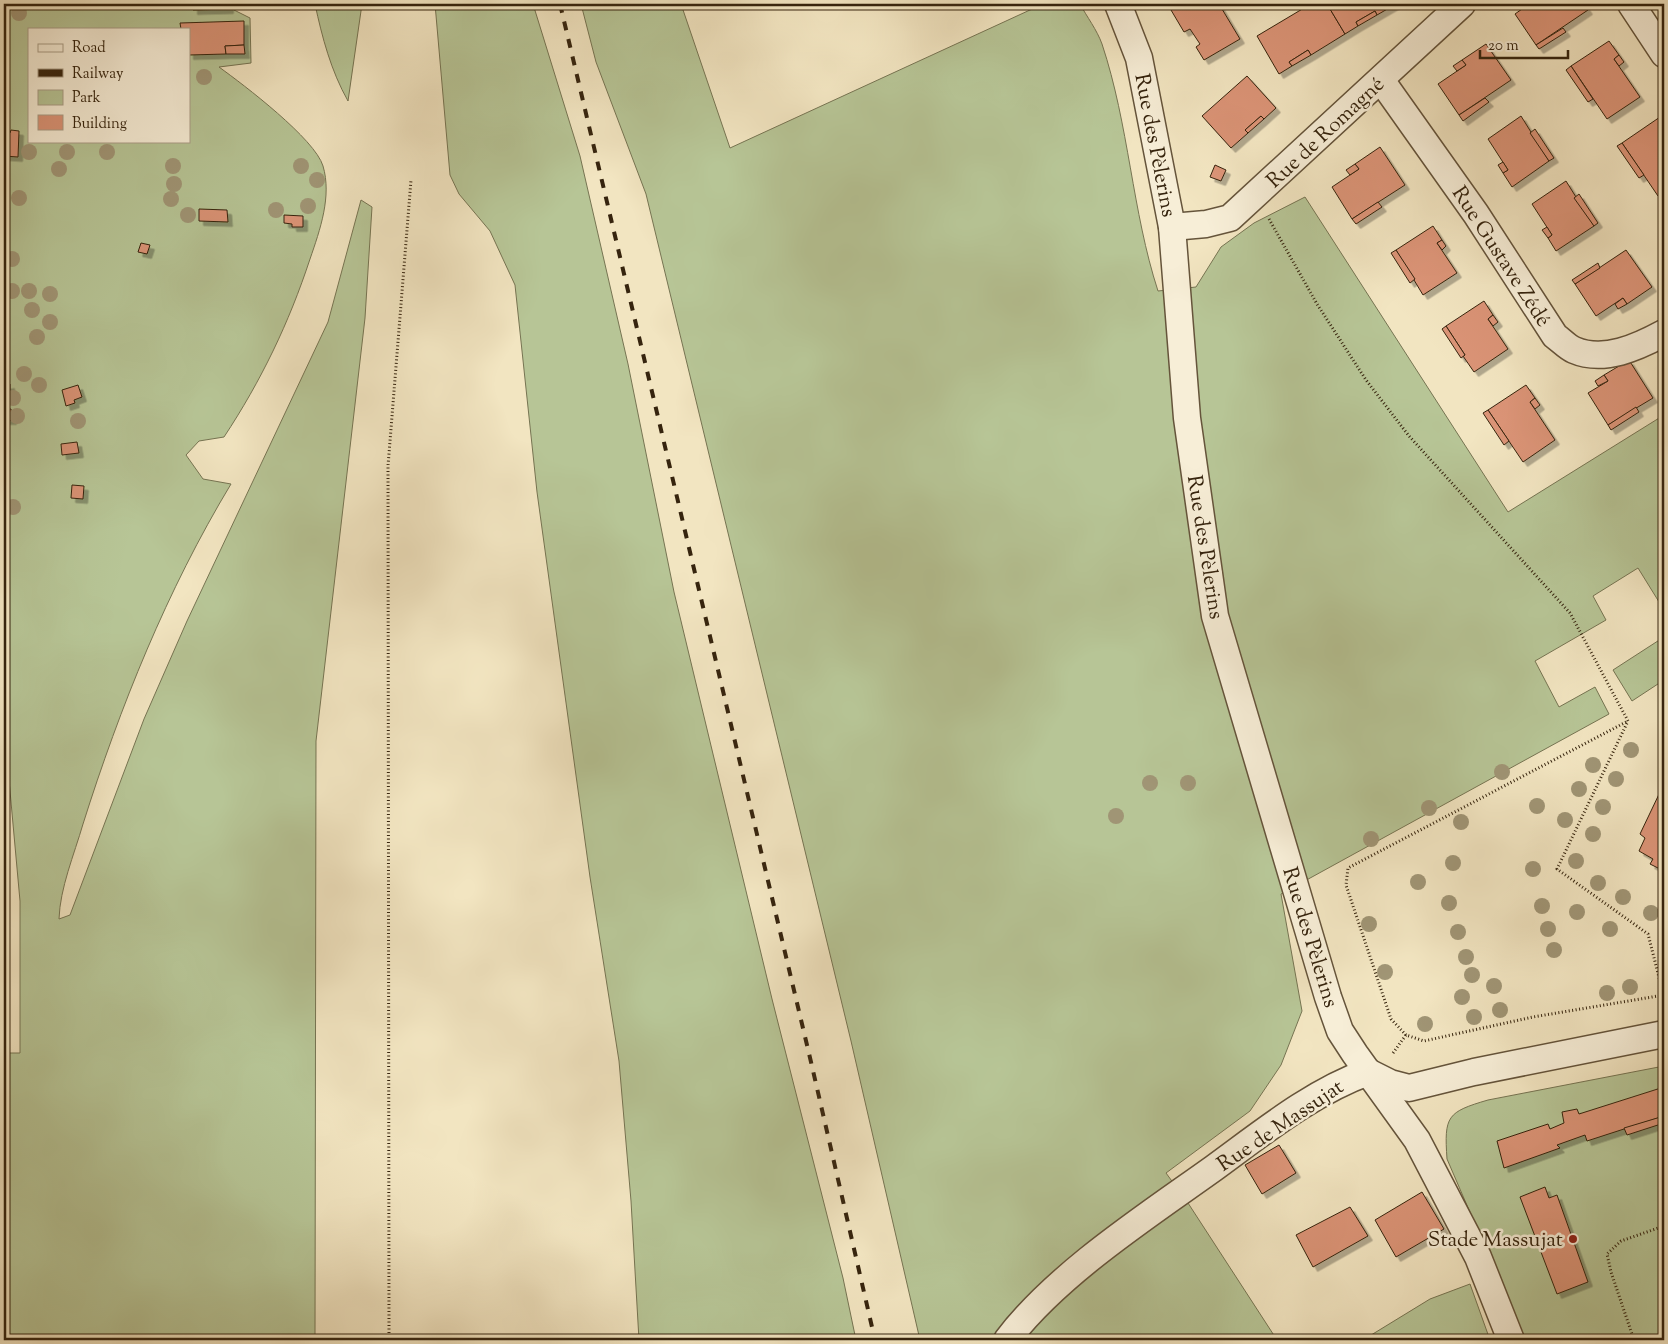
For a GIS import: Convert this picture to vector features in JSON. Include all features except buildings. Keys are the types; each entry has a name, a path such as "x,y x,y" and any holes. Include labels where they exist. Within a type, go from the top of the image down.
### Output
{"street":[{"name":"Rue de Romagné","path":"1172,228 1206,224 1230,218 1254,198 1462,4"},
{"path":"1630,4 1664,54"},
{"name":"Rue des Pèlerins","path":"1128,7 1172,228 1187,418 1215,616 1328,997 1340,1030 1417,1140 1478,1257 1511,1340"},
{"name":"Rue Gustave Zédé","path":"1381,80 1476,214 1555,336 1574,350 1594,354 1621,353 1664,333"},
{"name":"Rue de Massujat","path":"1007,1340 1044,1299 1109,1245 1306,1103 1351,1078 1368,1072 1390,1083 1409,1088 1474,1072 1664,1034"}],"path":[{"path":"390,1340 388,466 410,180"},
{"path":"1254,198 1274,227 1317,304 1366,380 1409,436 1570,612 1628,721"},
{"path":"1628,721 1557,869 1648,934 1664,996 1533,1017 1424,1041 1406,1036 1391,1019 1346,885 1348,868 1628,721"},
{"path":"1368,1072 1392,1054 1406,1036"},
{"path":"1634,1340 1610,1272 1607,1254 1621,1240 1664,1226"}],"green space":[{"path":"4,4 233,4 234,10 250,18 251,63 219,67 277,113 307,142 317,155 323,166 325,177 324,213 314,248 293,306 273,351 250,395 224,437 199,441 186,455 203,479 231,484 186,565 129,693 97,780 72,860 62,895 59,919 70,915 144,719 187,621 328,322 361,200 372,207 365,318 316,741 315,1340 4,1340 4,1053 20,1053 20,901 6,747 4,748"},
{"path":"315,4 362,4 348,101 328,54"},
{"path":"435,4 533,4 580,156 628,364 674,592 772,999 843,1278 856,1340 639,1340 631,1201 619,1061 590,877 537,492 515,285 490,231 459,194 450,175"},
{"path":"581,4 681,4 730,148 1043,4 1080,4 1100,39 1111,75 1125,137 1142,230 1158,291 1196,287 1221,247 1254,223 1305,197 1508,512 1664,415 1664,610 1638,568 1593,596 1606,620 1535,661 1559,707 1595,687 1609,714 1281,894 1302,1011 1281,1065 1250,1111 1166,1173 1188,1203 1277,1340 920,1340 851,1041 646,194 596,62"},
{"path":"1664,637 1664,680 1632,701 1613,670"},
{"name":"Stade Massujat","path":"1664,1066 1664,1340 1525,1340 1447,1159 1446,1133 1451,1118 1464,1108 1488,1100"},
{"path":"1470,1284 1490,1340 1363,1340 1430,1299"}],"railway":[{"path":"560,4 811,1062 875,1340"}],"place":[{"name":"Stade Massujat","path":"1573,1239"}]}
